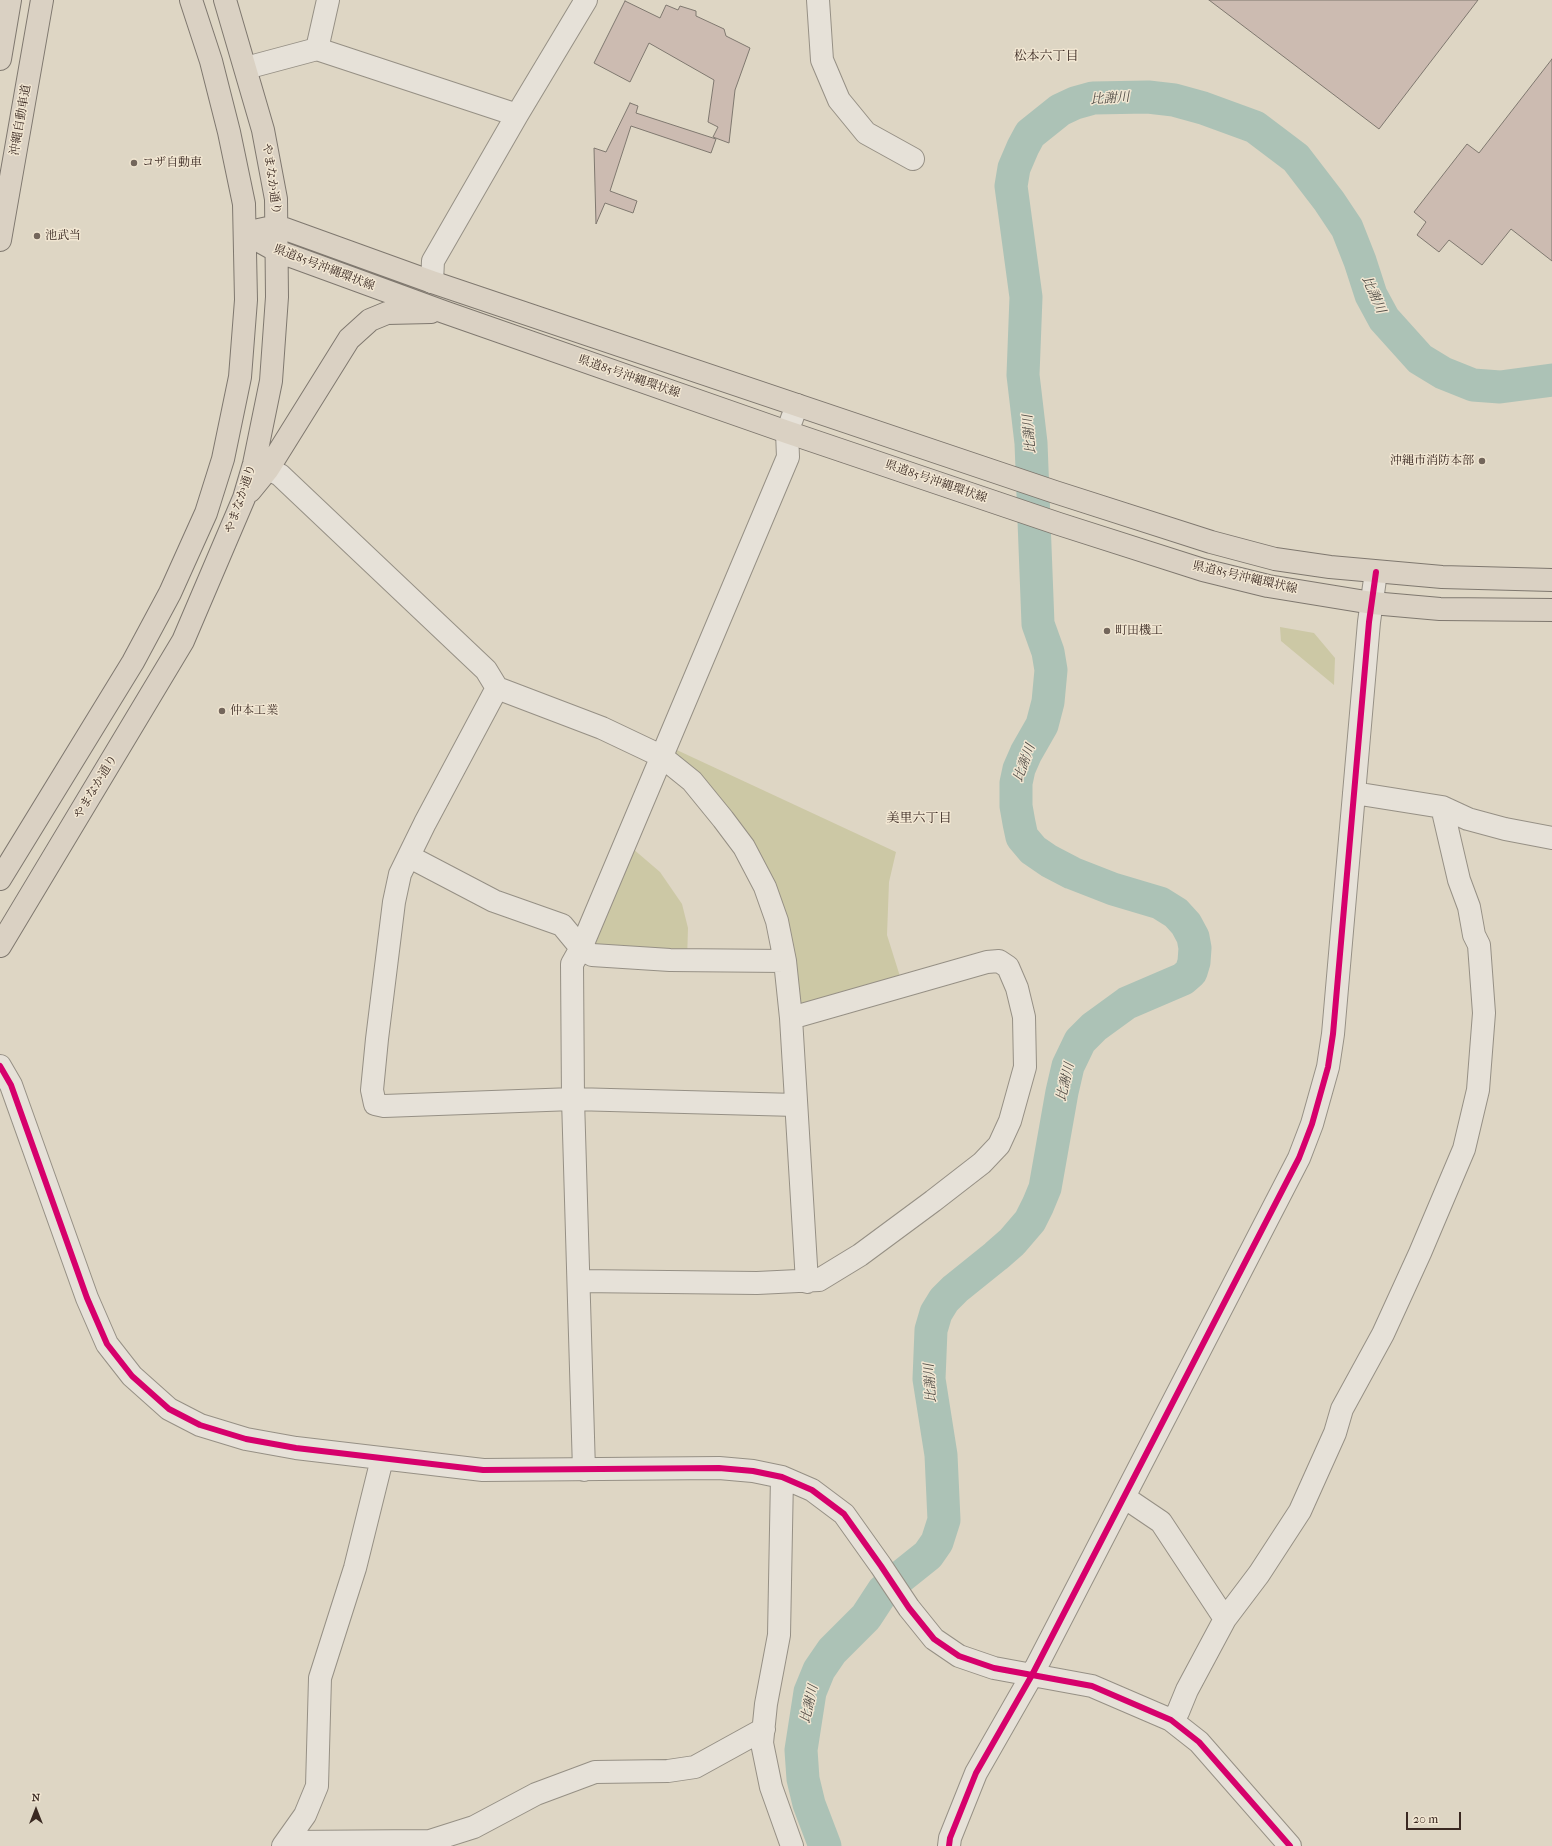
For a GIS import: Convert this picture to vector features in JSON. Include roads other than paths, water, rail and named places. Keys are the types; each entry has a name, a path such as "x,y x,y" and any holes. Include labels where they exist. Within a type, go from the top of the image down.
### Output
{"main road":[{"path":"0,59 10,0"},
{"name":"沖縄自動車道","path":"0,240 42,0"},
{"path":"0,879 133,662 170,593 206,513 223,459 240,377 246,300 244,204 229,132 211,61 191,0"},
{"name":"やまなか通り","path":"0,946 183,641 244,498 254,464 271,381 277,297 276,199 270,161 246,68 225,0"},
{"name":"県道85号沖縄環状線","path":"245,232 277,226 432,282 993,471 1211,542 1275,559 1376,572 1442,577 1552,580"},
{"name":"県道85号沖縄環状線","path":"245,232 277,251 444,312 787,432 1059,524 1203,570 1268,586 1372,603 1440,609 1552,610"},
{"path":"244,498 268,469 349,339 370,320 387,313 444,312"}],"street":[{"path":"317,49 328,0"},
{"path":"432,282 433,261 516,115 586,0"},
{"path":"818,0 822,60 839,100 866,133 913,159"},
{"path":"246,68 317,49 516,115"},
{"path":"584,1470 573,1098 572,964 581,948 788,457 787,432 797,405"},
{"path":"268,469 280,474 486,670 497,688 602,728 661,756 692,781 723,818 744,847 765,887 777,921 785,961 792,1018 807,1282"},
{"path":"949,1846 950,1838 976,1773 1032,1675 1299,1158 1312,1124 1328,1067 1333,1034 1354,793 1376,572"},
{"path":"497,688 425,823 400,874 394,902 372,1090 375,1104 384,1106 573,1098 796,1105"},
{"path":"1354,793 1442,807 1468,819 1552,838"},
{"path":"1171,1720 1178,1712 1187,1690 1224,1619 1259,1574 1300,1511 1335,1432 1342,1409 1389,1321 1420,1253 1464,1149 1478,1090 1484,1013 1479,945 1474,934 1469,907 1459,880 1442,807"},
{"path":"410,856 494,901 562,925 581,948 592,955 618,958 670,960 785,961"},
{"path":"579,1281 757,1283 807,1282 819,1280 860,1255 982,1164 999,1145 1010,1121 1025,1067 1024,1017 1017,988 1008,967 999,961 987,962 792,1018"},
{"path":"0,1066 11,1085 87,1298 107,1344 132,1376 169,1409 200,1425 246,1439 289,1447 382,1459 483,1470 719,1468 753,1471 782,1476 812,1490 844,1514 909,1608 934,1639 959,1656 994,1668 1092,1686 1171,1720 1199,1742 1290,1846"},
{"path":"285,1844 305,1815 317,1786 320,1678 355,1568 382,1459"},
{"path":"782,1476 779,1635 766,1704 762,1743 771,1788 792,1846"},
{"path":"1124,1497 1161,1522 1224,1619"},
{"path":"285,1844 430,1841 474,1827 536,1794 594,1772 668,1771 696,1767 764,1729"}],"waterway":[{"name":"比謝川","path":"825,1846 809,1804 803,1779 801,1750 810,1692 819,1670 832,1651 866,1617 883,1591 928,1555 937,1542 944,1520 941,1455 929,1379 931,1330 936,1313 944,1300 955,1289 1012,1242 1030,1221 1045,1188 1068,1066 1080,1041 1094,1027 1127,1003 1183,979 1191,972 1194,962 1195,948 1193,937 1186,924 1176,913 1160,903 1113,889 1072,873 1049,861 1033,850 1022,837 1019,823 1016,806 1016,783 1019,769 1026,753 1042,725 1048,702 1051,670 1048,652 1038,624 1031,443 1023,375 1026,297 1011,186 1014,168 1023,147 1030,134 1060,110 1075,103 1093,98 1148,97 1174,100 1203,108 1255,127 1296,158 1329,201 1347,228 1371,295 1384,319 1420,359 1443,373 1473,385 1500,387 1552,380"}],"place":[{"name":"コザ自動車","path":"134,163"},
{"name":"池武当","path":"37,236"},
{"name":"沖縄市消防本部","path":"1482,461"},
{"name":"町田機工","path":"1107,631"},
{"name":"仲本工業","path":"222,711"}],"district":[{"name":"松本六丁目","path":"1046,57"},
{"name":"美里六丁目","path":"919,819"}]}
